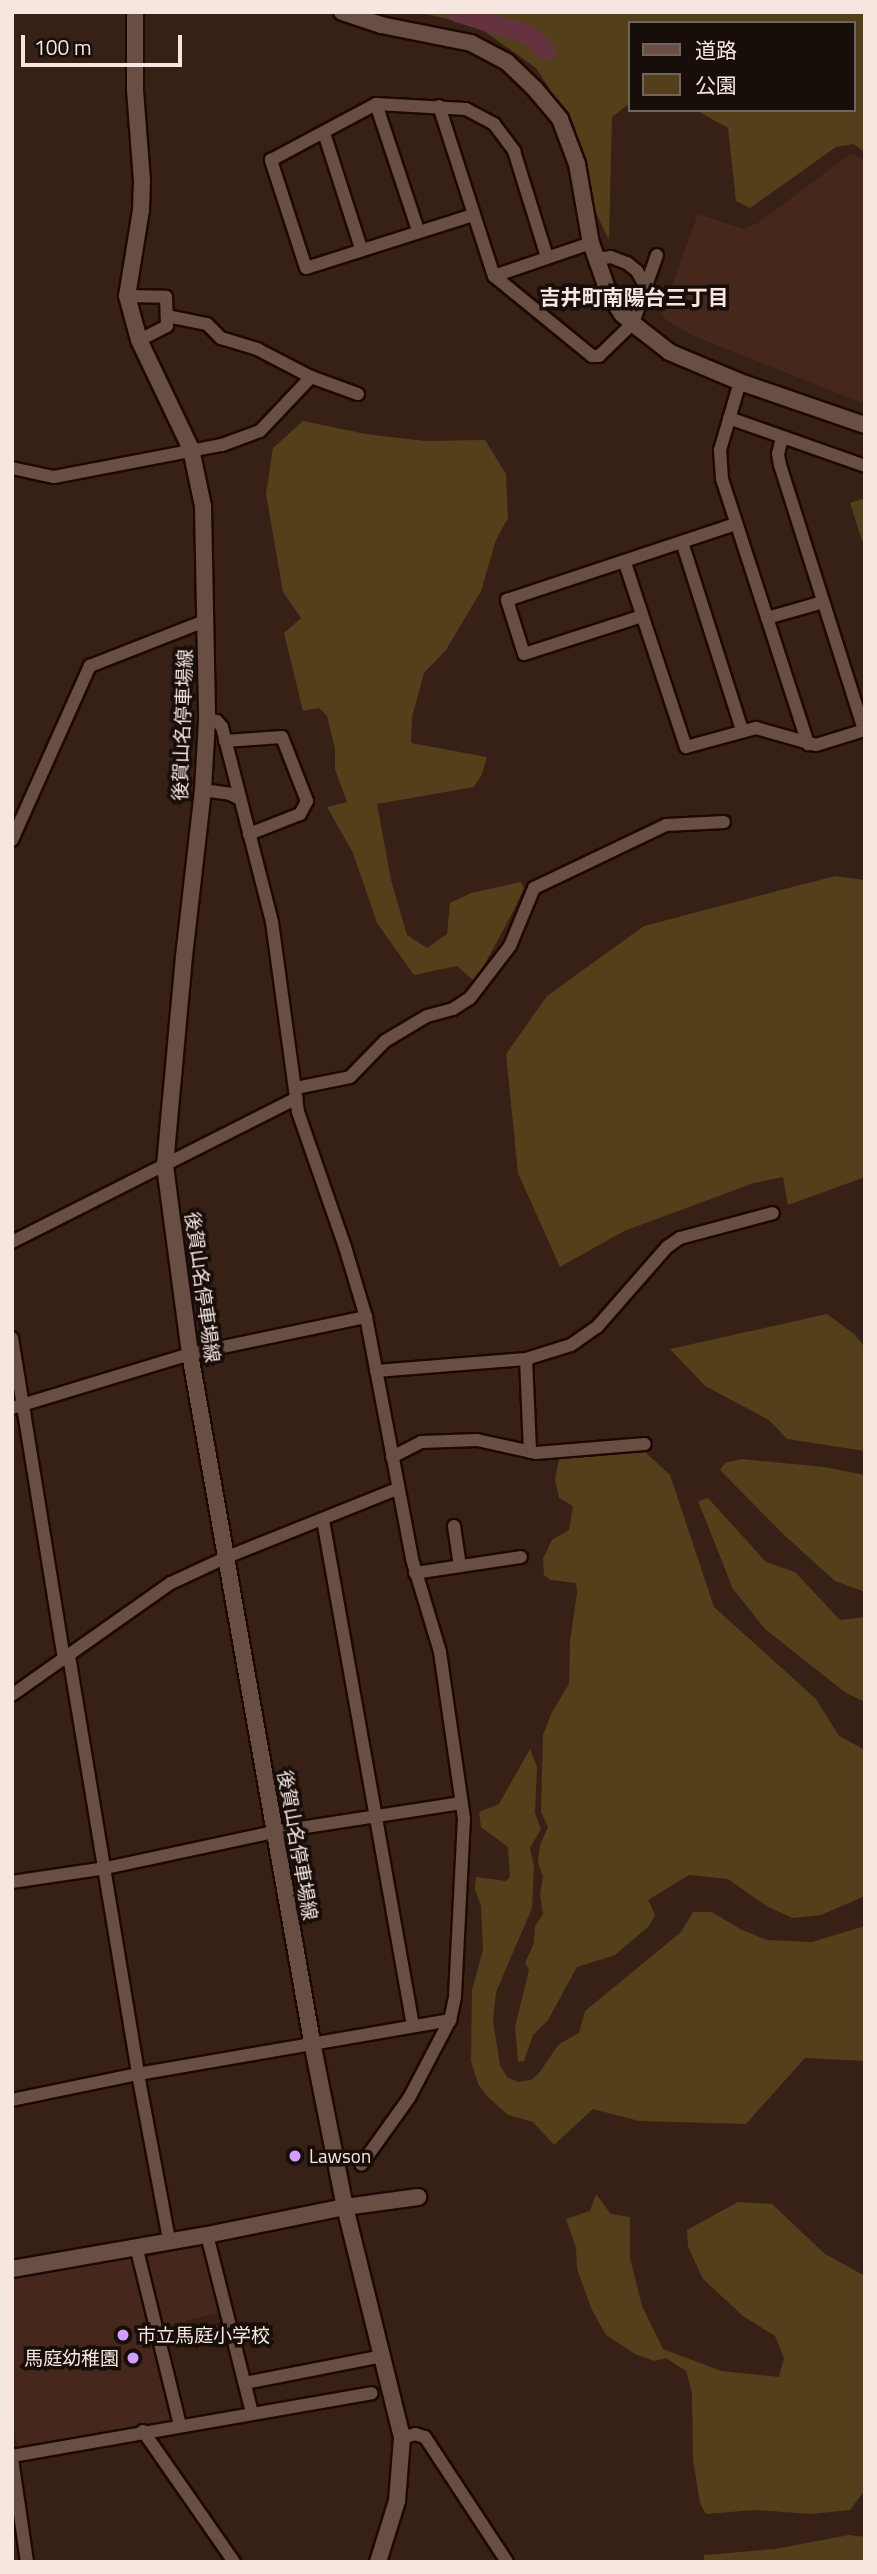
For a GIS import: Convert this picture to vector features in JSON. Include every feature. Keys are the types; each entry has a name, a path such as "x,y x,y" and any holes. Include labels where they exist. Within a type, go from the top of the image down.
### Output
{"main road":[{"name":"後賀山名停車場線","path":"135,12 135,90 142,181 127,296 139,340 191,449 203,506 207,720 203,790 184,956 165,1166 190,1354 313,2042 345,2207 402,2438 397,2501 378,2562"},
{"path":"342,12 381,25 471,43 507,62 560,119 577,164 594,251 609,293 622,314 669,352 740,382 865,425"},
{"path":"12,2269 207,2235 345,2207 418,2197"}],"street":[{"path":"473,215 361,248 306,268 271,160 376,104 439,106 477,113 506,137 514,151 547,257"},
{"path":"376,104 418,230"},
{"path":"439,106 494,276 592,356 599,356 633,323 657,255"},
{"path":"324,133 361,248"},
{"path":"494,276 547,257 594,251 627,263 637,271 646,287"},
{"path":"127,296 166,297 167,326 139,340"},
{"path":"167,316 207,324 221,338 257,349 311,377 358,394"},
{"path":"12,468 54,477 191,449 222,446 260,431 311,377"},
{"path":"740,382 720,450 720,467 808,744"},
{"path":"729,418 865,466"},
{"path":"625,562 686,747 756,728 808,744 824,744 864,730 780,465 778,454 782,437"},
{"path":"642,616 524,654 507,600 736,524"},
{"path":"682,542 741,730"},
{"path":"767,618 823,602"},
{"path":"12,840 90,666 205,621"},
{"path":"207,720 217,721 225,741 272,922 296,1093 310,1153 345,1247 366,1317 415,1573 440,1652 464,1818 455,1997 450,2020 409,2098 361,2165"},
{"path":"225,741 282,737 307,801 300,814 249,834"},
{"path":"203,790 230,794 240,799"},
{"path":"12,1242 165,1166 296,1093 350,1077 385,1041 427,1016 453,1009 470,998 510,946 534,888 666,825 724,822"},
{"path":"376,1371 526,1359 571,1345 589,1334 648,1266 680,1238 773,1213"},
{"path":"17,1407 190,1354 366,1317"},
{"path":"12,1338 17,1407 106,1868 138,2074 169,2240"},
{"path":"526,1359 530,1452"},
{"path":"392,1457 421,1442 477,1440 530,1452 645,1444"},
{"path":"12,1695 171,1583 227,1557 397,1489"},
{"path":"323,1520 412,2026"},
{"path":"453,1526 460,1566"},
{"path":"415,1573 521,1557"},
{"path":"12,1882 106,1868 274,1832 462,1803"},
{"path":"12,2100 313,2042 450,2020"},
{"path":"207,2235 252,2413"},
{"path":"136,2246 180,2425"},
{"path":"245,2383 383,2356"},
{"path":"27,2562 12,2457 143,2431 372,2393"},
{"path":"143,2431 234,2562"},
{"path":"402,2438 415,2434 425,2437 507,2562"}],"shaded area":[{"path":"850,154 865,159 865,404 689,334 661,316 698,214 743,229 758,223"},
{"path":"205,2243 222,2312 162,2327 145,2258"},
{"path":"135,2255 174,2418 170,2422 18,2451 12,2410 12,2279"}],"green space":[{"path":"418,12 865,12 865,153 854,144 836,147 750,208 736,201 728,128 700,112 856,112 856,21 628,21 628,105 612,117 609,240 595,211 575,127 536,68 477,26"},
{"path":"303,421 366,434 425,441 485,440 506,474 508,518 496,540 481,591 446,650 424,673 412,717 411,743 487,757 482,774 474,787 377,804 391,880 407,935 427,948 447,934 450,903 471,893 521,882 524,888 514,910 475,982 457,966 414,975 377,923 353,853 327,807 347,802 335,769 335,749 327,716 319,708 303,711 284,633 301,618 283,592 266,494 273,448"},
{"path":"865,498 865,549 850,503"},
{"path":"835,876 865,880 865,1177 788,1205 783,1177 754,1183 624,1231 560,1267 518,1173 506,1054 547,996 644,926"},
{"path":"827,1314 854,1334 865,1347 865,1451 787,1439 769,1420 705,1386 670,1349"},
{"path":"645,1452 670,1475 714,1607 816,1699 839,1736 865,1750 865,1896 821,1915 793,1918 768,1907 728,1879 689,1875 648,1900 655,1915 649,1926 615,1955 577,1967 548,2020 533,2035 524,2061 518,2062 515,2027 529,1970 525,1963 534,1943 535,1926 543,1914 540,1893 543,1877 538,1862 540,1845 548,1827 541,1812 543,1735 552,1712 569,1684 570,1641 577,1593 576,1583 551,1580 544,1575 543,1559 552,1540 569,1530 573,1506 559,1498 555,1480 559,1458"},
{"path":"742,1459 824,1467 865,1475 865,1592 835,1581 784,1535 720,1470 725,1463"},
{"path":"708,1498 766,1562 795,1572 840,1620 865,1617 865,1702 846,1693 765,1629 733,1589 698,1501"},
{"path":"530,1749 537,1767 535,1813 541,1829 530,1848 534,1867 532,1908 496,1992 493,2021 500,2065 507,2077 518,2082 531,2080 539,2073 559,2044 579,2033 585,2011 681,1932 693,1912 712,1912 740,1929 767,1940 812,1942 865,1926 865,2061 805,2058 746,2124 639,2121 593,2109 554,2145 533,2122 508,2115 488,2097 478,2084 471,2061 472,1990 483,1950 481,1906 475,1889 476,1877 506,1881 510,1877 508,1847 481,1827 479,1812 499,1804"},
{"path":"596,2194 611,2214 630,2217 630,2258 642,2306 663,2349 721,2371 779,2377 784,2358 775,2336 743,2316 703,2279 688,2247 687,2230 738,2202 772,2204 825,2254 865,2276 865,2490 850,2510 811,2514 755,2510 706,2514 700,2503 693,2460 692,2393 686,2371 666,2358 655,2361 635,2354 606,2335 592,2310 577,2269 576,2248 566,2219 590,2211"},
{"path":"849,2535 865,2537 865,2562 704,2562 704,2555 775,2549"}],"waterway":[{"path":"456,12 527,34 546,50"}],"place":[{"name":"Lawson","path":"295,2156"},
{"name":"市立馬庭小学校","path":"123,2335"},
{"name":"馬庭幼稚園","path":"133,2358"}],"district":[{"name":"吉井町南陽台三丁目","path":"634,297"}]}
